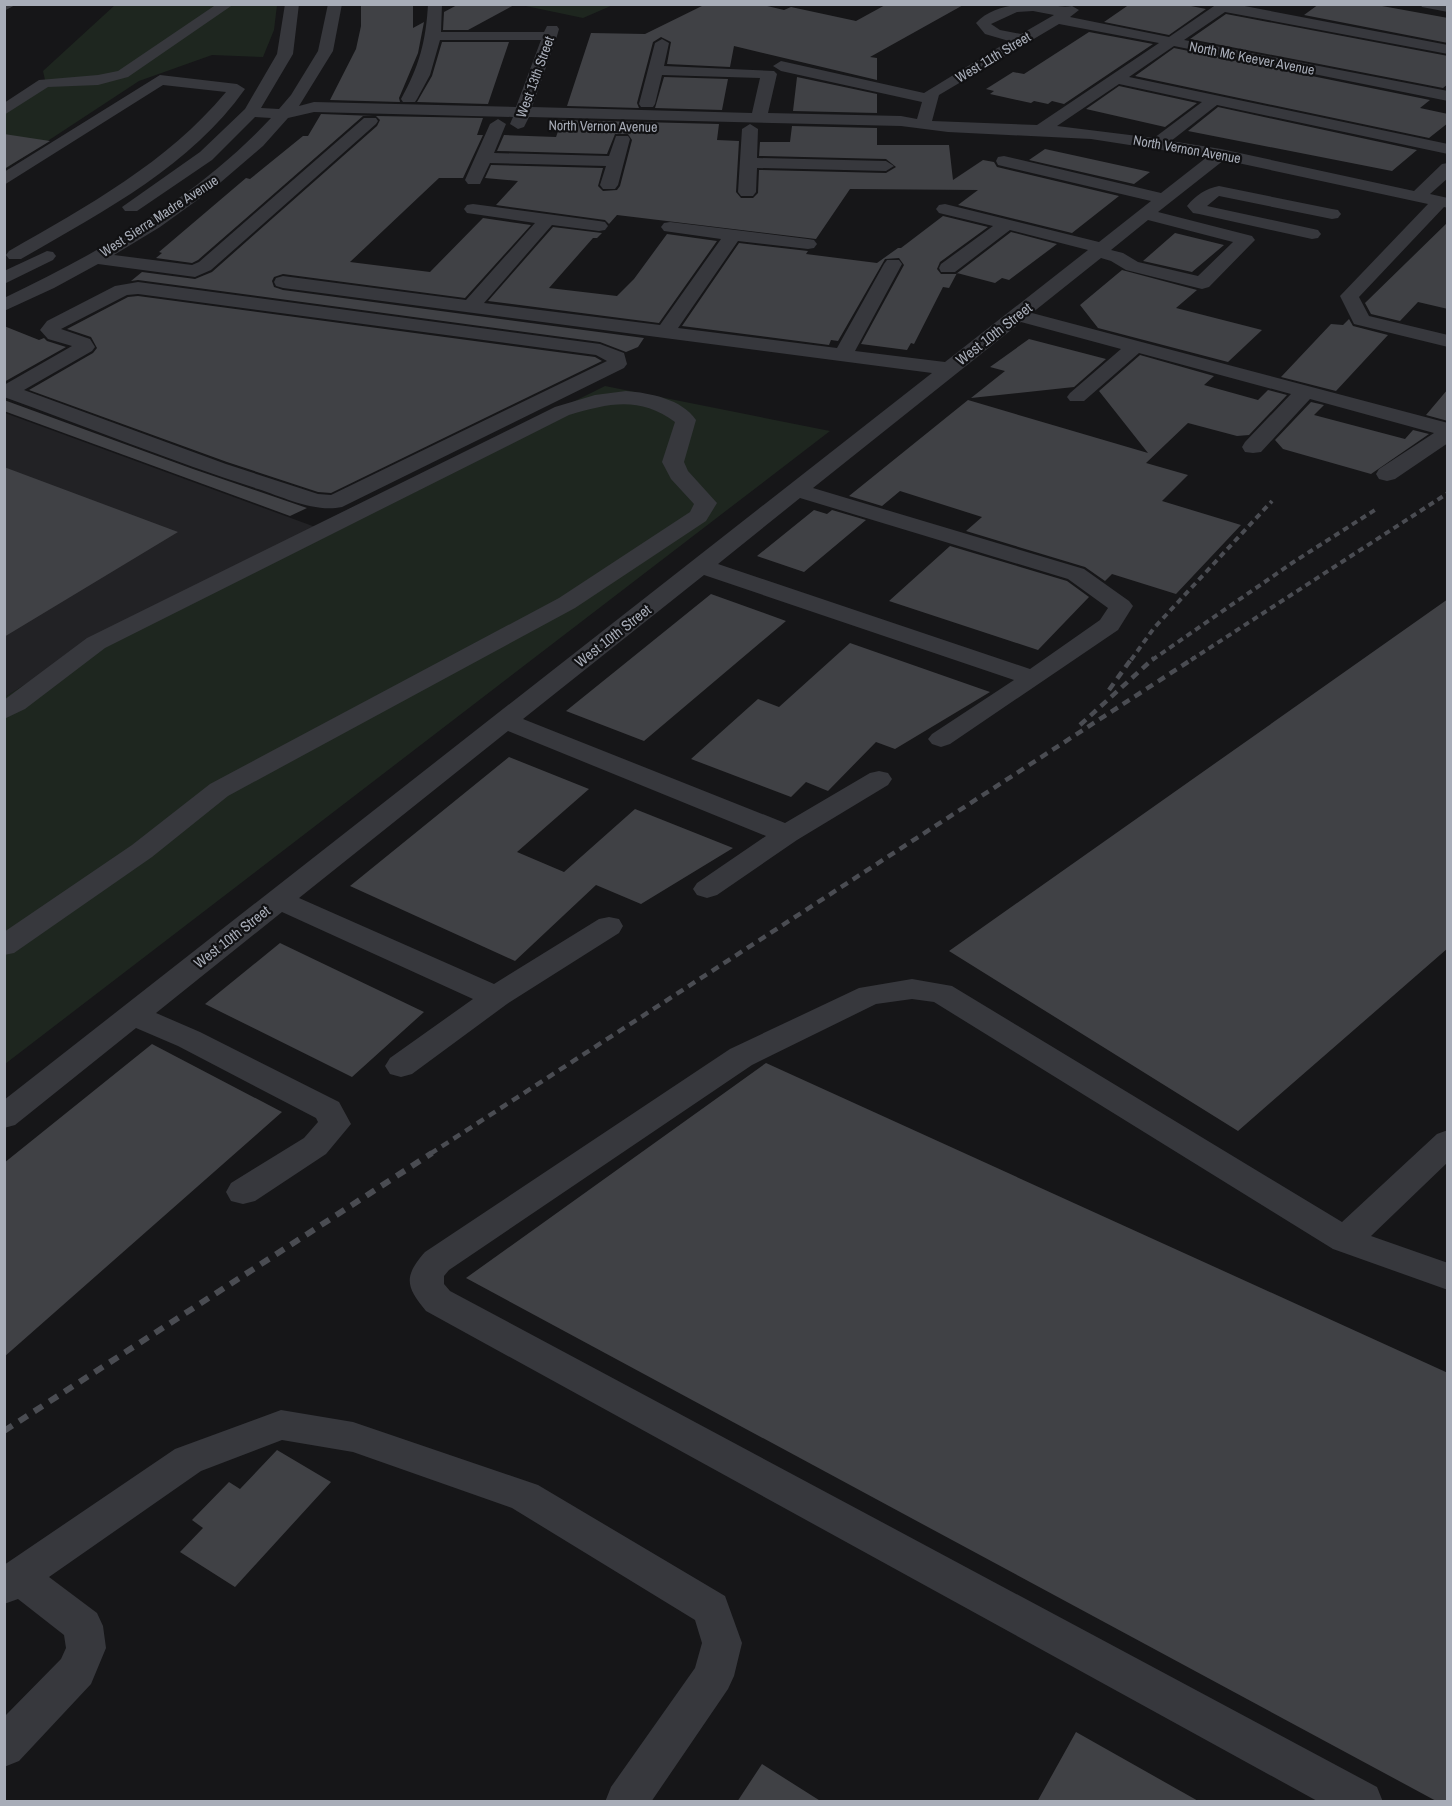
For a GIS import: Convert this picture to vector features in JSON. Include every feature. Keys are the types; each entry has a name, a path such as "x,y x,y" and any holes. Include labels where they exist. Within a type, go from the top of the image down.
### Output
{"street":[{"path":"4,8 10,4"},
{"path":"4,110 44,83 98,80 123,74 227,4"},
{"name":"West Sierra Madre Avenue","path":"112,219 152,195 206,156 251,112 285,54 292,4"},
{"name":"West Sierra Madre Avenue","path":"42,301 95,258 207,187 248,153 305,87 320,61 335,25 335,4"},
{"path":"409,99 422,75 434,36 435,4"},
{"name":"West 11th Street","path":"930,99 932,93 1082,4"},
{"path":"1427,4 1448,8"},
{"path":"1042,129 1225,6 1448,50"},
{"name":"North Mc Keever Avenue","path":"1024,39 996,33 986,29 983,23 1012,8 1034,7 1172,42 1448,96"},
{"name":"West 13th Street","path":"434,36 551,33 520,118"},
{"path":"647,104 662,43"},
{"path":"656,70 775,70 930,99 923,125"},
{"path":"747,192 748,163 755,123 775,70"},
{"path":"1116,79 1448,149"},
{"path":"4,180 160,80 237,89 193,139 145,176 100,207 15,255"},
{"path":"1158,143 1214,100"},
{"name":"North Vernon Avenue","path":"251,112 284,114 314,108 520,118 755,123 902,132 923,125 1042,129 1158,143 1221,154 1444,202"},
{"name":"North Vernon Avenue","path":"284,114 297,120 498,124 520,118"},
{"path":"95,258 195,271 205,266 370,121"},
{"path":"474,180 498,124"},
{"path":"609,184 622,140"},
{"path":"888,146 886,166 888,186"},
{"name":"West 10th Street","path":"4,1117 1221,154"},
{"path":"484,158 616,161"},
{"path":"1004,160 1165,199"},
{"path":"748,163 886,166"},
{"path":"1418,197 1448,168"},
{"path":"1185,183 1332,214"},
{"path":"1219,191 1211,193 1196,206 1199,209 1306,241 1363,185"},
{"path":"1444,202 1349,296 1361,320 1448,341"},
{"path":"473,209 599,226"},
{"path":"945,209 1100,250 1132,266 1202,283 1246,240 1145,214"},
{"path":"470,307 548,219"},
{"path":"948,268 1007,224"},
{"path":"670,227 808,244"},
{"path":"665,332 733,235"},
{"path":"4,279 66,246"},
{"path":"843,355 892,264"},
{"path":"283,282 950,369"},
{"path":"11,302 42,301 67,303 92,305 122,290 138,288 600,350 617,357 617,364 334,502 315,500 218,469 8,391 85,347 83,343 50,330 67,303"},
{"path":"1018,315 1306,391 1448,432"},
{"path":"1077,396 1136,346"},
{"path":"1253,447 1306,391"},
{"path":"4,711 25,699 71,658 96,643 562,411 591,401 631,398 670,406 686,420 673,462 679,474 706,502 698,516 567,603 219,790 142,851 4,945"},
{"path":"1387,474 1448,432"},
{"path":"797,490 1076,574 1121,606 1109,626 941,739"},
{"path":"701,566 1033,678"},
{"path":"505,721 787,834"},
{"path":"707,889 787,834 879,779"},
{"path":"279,900 496,997"},
{"path":"401,1066 496,997 609,926"},
{"path":"1362,1802 438,1301 427,1288 427,1273 437,1261 741,1057 870,995 912,989 941,993 1345,1240 1448,1277"},
{"path":"133,1016 189,1039 328,1110 335,1124 315,1146 243,1192"},
{"path":"1345,1240 1448,1142"},
{"path":"4,1747 77,1671 86,1648 83,1626 12,1582 188,1460 281,1425 353,1437 525,1496 711,1609 722,1643 714,1676 626,1802"}],"shaded area":[{"path":"613,4 583,18 521,5"},
{"path":"115,5 277,5 274,30 263,57 212,55 139,81 5,169 5,106 45,80 43,71"},
{"path":"605,386 830,431 5,1064 5,697 112,631"},
{"path":"5,413 318,528 112,631 5,697"}],"building":[{"path":"361,4 413,4 413,28 424,22 418,53 399,98 400,102 330,100 356,49 361,26"},
{"path":"459,4 516,4 468,30 443,30 444,12"},
{"path":"706,4 759,4 784,10 791,7 856,21 887,4 965,4 870,57 877,58 877,80 734,46 730,67 667,64 671,42 661,37 653,42 637,103 639,108 567,106 591,33 645,34"},
{"path":"1130,4 1181,4 1206,9 1169,35 1104,22"},
{"path":"1319,4 1353,6 1371,4 1448,18 1448,43 1304,15"},
{"path":"1226,14 1448,56 1448,84 1443,88 1190,39"},
{"path":"1089,32 1153,44 1064,104 1052,101 1048,104 1034,101 1031,103 990,94 994,91 986,89 1013,72 1024,74"},
{"path":"442,42 509,42 488,104 417,102 432,76"},
{"path":"1174,48 1430,100 1420,108 1448,114 1448,123 1429,138 1135,76"},
{"path":"664,77 728,79 722,110 655,108"},
{"path":"797,77 877,94 877,113 793,111"},
{"path":"1119,86 1197,103 1165,127 1086,109"},
{"path":"1218,107 1417,150 1392,171 1188,131"},
{"path":"321,114 374,116 363,116 198,260 192,263 156,258 162,253 159,252 246,178 250,179 303,136 308,136"},
{"path":"376,116 483,118 477,135 483,135 463,178 439,178 350,262 430,272 483,218 531,225 465,298 283,274 274,277 272,281 274,287 644,338 638,347 626,352 600,342 138,280 131,281 142,272 195,279 212,272 377,126 380,120"},
{"path":"562,120 719,124 717,140 739,141 736,192 741,198 753,198 758,193 759,170 886,173 896,167 886,159 759,156 760,142 790,142 792,126 877,128 877,145 949,145 953,180 983,160 994,162 997,167 1119,196 1072,233 958,205 978,190 850,189 816,239 617,215 609,224 605,220 496,205 518,181 485,178 491,165 603,168 598,186 603,191 617,190 632,140 628,134 615,134 607,154 497,151 504,135 556,137"},
{"path":"4,134 50,141 4,169"},
{"path":"1045,149 1150,172 1134,184 1029,160"},
{"path":"943,216 988,227 940,262 937,269 941,274 957,273 949,288 943,287 914,344 911,343 907,350 861,344 904,265 899,258 885,259 838,341 831,340 829,345 682,326 739,243 808,251 806,254 877,263"},
{"path":"1448,222 1448,309 1418,302 1400,321 1371,314 1365,303"},
{"path":"553,227 602,233 597,238 593,238 549,288 617,296 634,279 667,234 717,241 659,323 488,301"},
{"path":"1011,232 1057,244 1009,280 1002,278 995,283 957,273"},
{"path":"1175,233 1224,245 1192,272 1143,261"},
{"path":"1122,270 1197,290 1176,308 1262,330 1228,362 1098,328 1080,305"},
{"path":"138,296 595,357 602,361 331,493 318,492 227,462 29,390 93,353 97,348 91,337 67,329 128,297"},
{"path":"1349,319 1353,326 1388,335 1336,391 1281,377 1331,324 1343,325"},
{"path":"4,326 39,340 44,338 66,347 4,382"},
{"path":"1029,339 1106,359 1074,387 971,398 1005,371 990,367"},
{"path":"1140,355 1214,376 1204,385 1258,400 1268,390 1287,395 1249,435 1237,436 1188,423 1146,463 1188,475 1162,501 1241,525 1176,594 1112,574 1105,581 1085,567 966,531 982,517 900,491 882,506 849,496 968,400 1148,453 1099,391"},
{"path":"1448,389 1448,421 1426,415"},
{"path":"4,400 307,508 290,516 4,411"},
{"path":"1311,402 1324,405 1314,415 1405,439 1413,430 1429,434 1371,474 1283,449 1275,440"},
{"path":"4,467 178,532 4,637"},
{"path":"814,510 827,514 832,510 866,520 804,572 757,556"},
{"path":"950,546 1067,581 1089,597 1038,650 889,601"},
{"path":"711,594 786,621 644,741 566,711"},
{"path":"1448,599 1448,948 1238,1131 949,951"},
{"path":"850,643 990,692 895,749 876,742 828,791 806,782 791,797 691,759 758,699 779,707"},
{"path":"509,757 589,789 517,852 564,872 635,809 733,848 641,904 596,885 515,961 350,886"},
{"path":"280,943 424,1012 352,1077 205,1004"},
{"path":"152,1044 282,1112 4,1357 4,1163"},
{"path":"766,1063 1448,1373 1448,1802 1438,1802 466,1278"},
{"path":"277,1450 331,1482 235,1587 180,1552 203,1528 192,1520 229,1482 240,1489"},
{"path":"1076,1732 1200,1802 1037,1802"},
{"path":"762,1764 822,1802 737,1802"}],"railway":[{"path":"1191,660 1448,493"},
{"path":"1131,660 1154,628 1272,501"},
{"path":"1152,660 1292,563 1378,508"},
{"path":"1109,690 1132,658"},
{"path":"1080,725 1154,658"},
{"path":"430,1154 1194,658"},
{"path":"4,1431 432,1153"}]}
